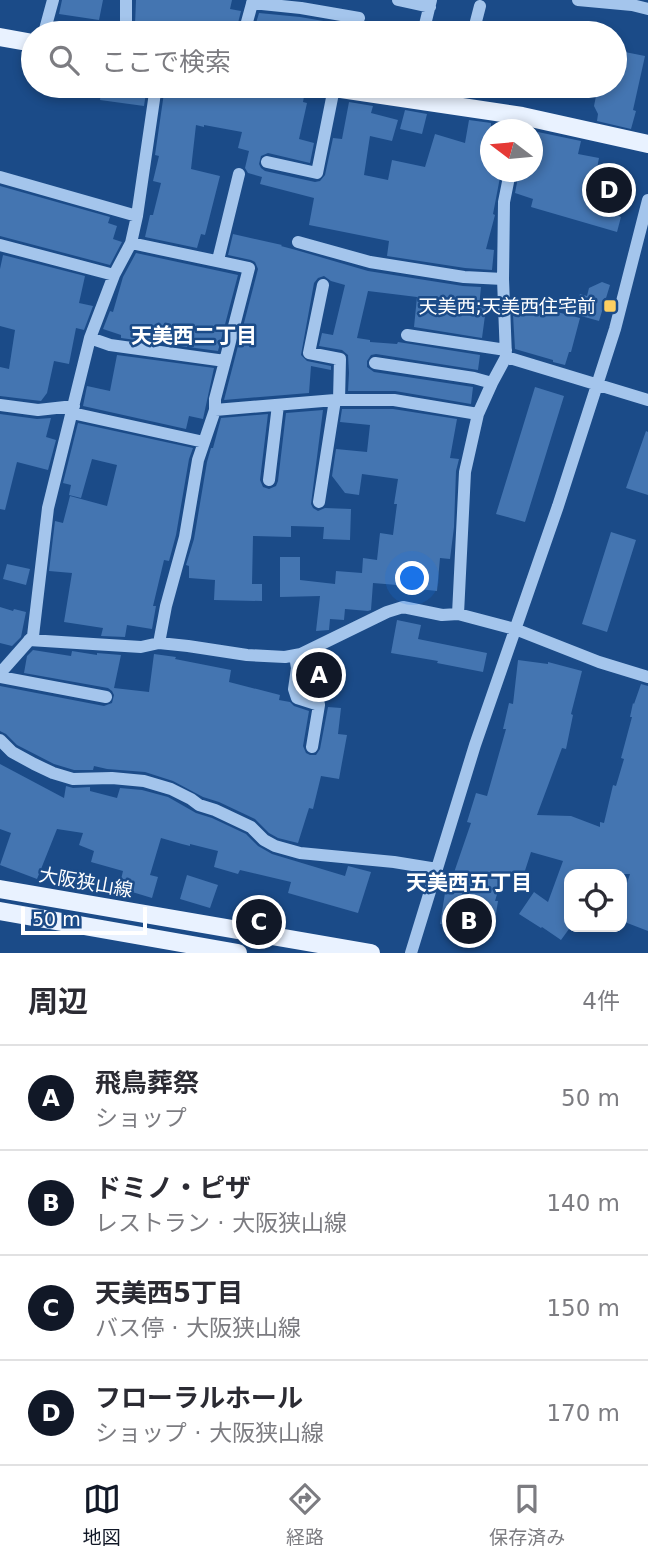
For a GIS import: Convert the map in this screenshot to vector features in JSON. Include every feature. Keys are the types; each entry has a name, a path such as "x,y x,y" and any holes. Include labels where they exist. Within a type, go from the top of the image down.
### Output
{"main road":[{"path":"0,37 21,41"},
{"path":"430,98 506,119"},
{"path":"543,127 648,144"},
{"name":"大阪狭山線","path":"0,889 372,953"},
{"path":"0,911 239,953"}],"street":[{"path":"47,21 53,0"},
{"path":"126,0 126,21"},
{"path":"398,0 430,3 426,21"},
{"path":"578,0 648,9"},
{"path":"247,21 253,1 359,18"},
{"path":"476,21 480,6"},
{"path":"106,697 1,674 33,636 48,508 90,338 114,275 131,243 154,98"},
{"path":"267,162 317,173 326,98"},
{"path":"218,260 239,174"},
{"path":"0,177 137,216"},
{"path":"458,614 465,472 478,414 506,353 503,279 504,202 508,182"},
{"path":"411,953 475,745 558,506 615,329 648,201"},
{"path":"299,242 370,262 464,277 503,279"},
{"path":"131,243 248,268 215,398 215,410 198,460 186,537 166,606 159,643"},
{"path":"0,245 114,275"},
{"path":"319,502 337,400 340,359 309,353 323,285"},
{"path":"407,335 506,353 648,400"},
{"path":"90,338 110,345 225,360"},
{"path":"375,363 492,383"},
{"path":"215,410 337,400 394,400 478,414"},
{"path":"0,405 38,410 73,409 204,442"},
{"path":"269,480 278,405"},
{"path":"29,640 141,647 159,643 247,655 285,657 300,654 403,607 442,615 458,614 515,629 599,662 648,677"},
{"path":"295,655 297,668 294,689 297,698 319,705 312,747"},
{"path":"0,740 12,752 34,764 73,779 145,781 171,789 199,806 232,817 251,827 264,840 275,846 300,853 438,869"}],"building":[{"path":"62,0 103,0 99,20 59,14"},
{"path":"136,0 232,0 230,9 241,11 238,21 135,21"},
{"path":"259,13 324,21 257,21"},
{"path":"627,52 645,56 631,129 597,121 598,114 594,106 596,98 627,98"},
{"path":"100,98 145,98 144,106"},
{"path":"163,98 304,98 303,102 307,103 299,139 314,143 310,163 268,153 261,156 259,164 265,171 315,182 325,175 333,138 342,139 349,102 373,106 371,113 398,120 392,141 370,136 364,175 388,180 392,160 425,167 435,134 465,143 469,120 480,122 480,182 499,182 493,214 495,215 486,249 494,250 492,270 387,256 389,241 309,225 314,198 260,184 262,177 248,173 245,168 249,151 238,148 242,132 204,125 196,125 191,169 220,176 205,235 201,234 197,248 145,237 161,183 153,181 159,156 155,155"},
{"path":"405,110 427,114 422,134 400,129"},
{"path":"543,133 581,141 578,154 599,158 597,168 626,174 617,215 621,217 617,232 531,207 533,199 515,193 517,182 543,182"},
{"path":"0,186 110,217 108,223 117,226 113,239 122,242 110,265 0,236"},
{"path":"233,234 282,245 368,271 481,287 479,307 486,308 482,338 414,327 417,297 368,291 357,338 370,342 398,342 480,355 478,370 376,354 371,355 367,361 367,367 374,372 473,387 471,404 395,391 348,391 348,355 342,350 319,346 322,333 333,335 345,285 324,276 314,283 301,355 307,361 331,366 331,370 311,366 309,393 224,400 258,269 251,260 228,255"},
{"path":"136,253 238,275 218,351 121,338 121,335 103,329 110,311 113,312 123,277"},
{"path":"3,255 85,276 79,303 93,306 84,330 76,328 69,364 54,361 47,393 41,401 0,396 0,367 9,369 15,330 0,326 0,269"},
{"path":"602,282 610,285 599,321 574,314 580,294 587,296 589,288"},
{"path":"512,297 534,306 580,318 565,365 515,349"},
{"path":"117,355 214,368 203,419 189,416 186,429 83,406 87,386 110,391"},
{"path":"535,387 564,396 525,522 496,514"},
{"path":"342,409 393,409 457,419 450,458 459,459 456,471 454,527 450,559 440,558 437,591 373,583 371,610 345,609 344,620 330,619 329,630 316,631 320,596 280,597 280,557 300,557 300,580 335,584 336,571 362,573 363,558 377,560 380,533 393,535 397,504 394,504 398,479 362,474 359,495 345,493 332,476 336,449 367,452 370,425 340,422"},
{"path":"323,410 311,504 318,511 325,508 351,509 350,540 323,539 324,527 291,526 291,537 253,536 252,584 262,584 262,601 214,600 215,580 189,578 189,566 186,565 194,539 207,462 221,418 268,414 260,480 263,487 269,489 276,486 278,481 286,413"},
{"path":"0,414 51,418 46,437 56,440 48,470 17,462 5,510 0,509"},
{"path":"78,423 193,448 176,535 169,561 164,560 153,606 156,606 152,629 127,625 125,637 101,636 103,628 64,622 72,573 49,571 55,521 63,523 70,496 107,506 117,465 92,459 81,498 69,495 71,485 63,483"},
{"path":"646,431 648,432 648,495 626,488"},
{"path":"611,532 636,540 607,632 582,624"},
{"path":"7,564 30,569 26,585 3,579"},
{"path":"0,607 26,612 21,637 12,646 0,643"},
{"path":"397,620 421,625 418,639 487,653 483,672 391,653"},
{"path":"33,650 71,656 72,651 121,655 114,688 149,692 154,654 231,670 229,682 280,695 279,700 309,711 303,746 310,755 316,755 320,749 328,707 341,708 338,734 347,735 339,779 321,776 313,809 309,808 298,843 278,838 255,819 173,781 145,772 94,766 93,770 74,770 54,764 17,745 0,731 0,686 104,706 112,703 114,695 108,688 24,673 27,656"},
{"path":"518,660 548,662 582,671 571,714 573,715 566,749 562,748 537,815 571,816 600,827 600,822 604,823 613,785 616,786 624,759 621,758 633,703 641,684 648,686 648,931 627,923 627,883 630,874 627,874 627,869 564,869 564,932 567,932 561,940 519,914 534,892 548,902 563,861 531,852 522,880 503,874 495,901 498,901 493,932 440,924 445,893 471,823 467,822 476,793 487,796 506,729 503,729 509,703 513,704"},
{"path":"0,764 64,798 66,786 90,787 90,791 117,798 120,788 168,797 196,813 246,834 258,846 272,854 345,876 348,866 371,872 358,913 288,893 291,882 240,870 238,874 214,867 218,851 161,838 150,875 158,877 152,898 119,888 123,871 91,862 94,851 79,845 83,833 57,829 37,879 0,865 11,833 0,829"},
{"path":"187,875 218,885 210,908 180,899"}],"place":[{"name":"フローラルホール","path":"609,190"},
{"name":"天美西;天美西住宅前","path":"610,306"},
{"name":"飛鳥葬祭","path":"319,675"},
{"name":"ドミノ・ピザ","path":"469,921"},
{"name":"天美西5丁目","path":"259,922"}],"district":[{"name":"天美西二丁目","path":"194,336"},
{"name":"天美西五丁目","path":"469,883"}]}
